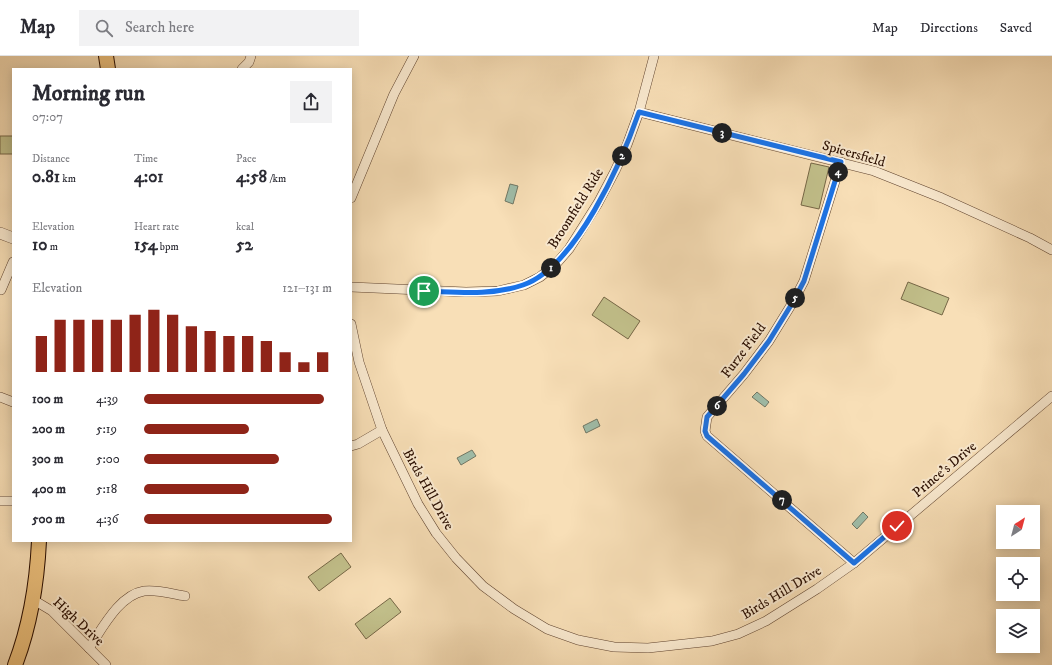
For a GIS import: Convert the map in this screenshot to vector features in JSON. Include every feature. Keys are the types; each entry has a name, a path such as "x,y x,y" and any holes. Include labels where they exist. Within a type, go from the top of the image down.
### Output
{"main road":[{"path":"106,56 108,68"},
{"path":"15,665 27,628 39,542"}],"street":[{"path":"243,68 252,56"},
{"path":"352,196 394,94 414,56"},
{"name":"Broomfield Ride","path":"352,287 459,292 498,291 524,285 540,277 556,264 569,249 598,203 627,145 639,112 654,56"},
{"name":"Spicersfield","path":"639,112 841,162 874,172 942,198 1030,238 1052,250"},
{"name":"Furze Field","path":"841,162 804,281 769,341 744,374 707,417 705,431 707,436 854,563"},
{"path":"0,233 12,238"},
{"path":"1,290 11,273"},
{"name":"Birds Hill Drive","path":"352,329 359,362 382,430 418,504 436,533 456,558 483,586 514,610 547,629 578,640 614,647 648,648 712,641 738,634 766,621 854,563"},
{"name":"Prince's Drive","path":"854,563 1052,396"},
{"path":"0,397 12,402"},
{"path":"352,446 358,444 382,430"},
{"path":"0,501 12,501"},
{"path":"88,648 117,608 135,594 144,591 153,591 185,596"},
{"name":"High Drive","path":"32,599 52,612 106,665"}],"shaded area":[{"path":"0,136 12,136 12,154 0,154"},
{"path":"811,163 829,167 819,209 801,205"},
{"path":"510,184 518,186 513,204 505,201"},
{"path":"908,282 949,298 942,315 901,299"},
{"path":"604,297 640,321 628,339 592,315"},
{"path":"757,392 769,402 765,407 752,397"},
{"path":"597,419 600,426 586,433 583,426"},
{"path":"472,450 476,456 461,465 457,458"},
{"path":"863,512 868,517 857,529 852,524"},
{"path":"341,553 351,567 319,591 308,577"},
{"path":"390,598 401,612 366,639 355,624"}],"route":[{"path":"424,291 498,291 524,285 540,277 556,264 569,249 598,203 627,145 639,112 841,162 804,281 769,341 744,374 707,417 705,431 707,436 842,551 854,563 897,526"}]}
